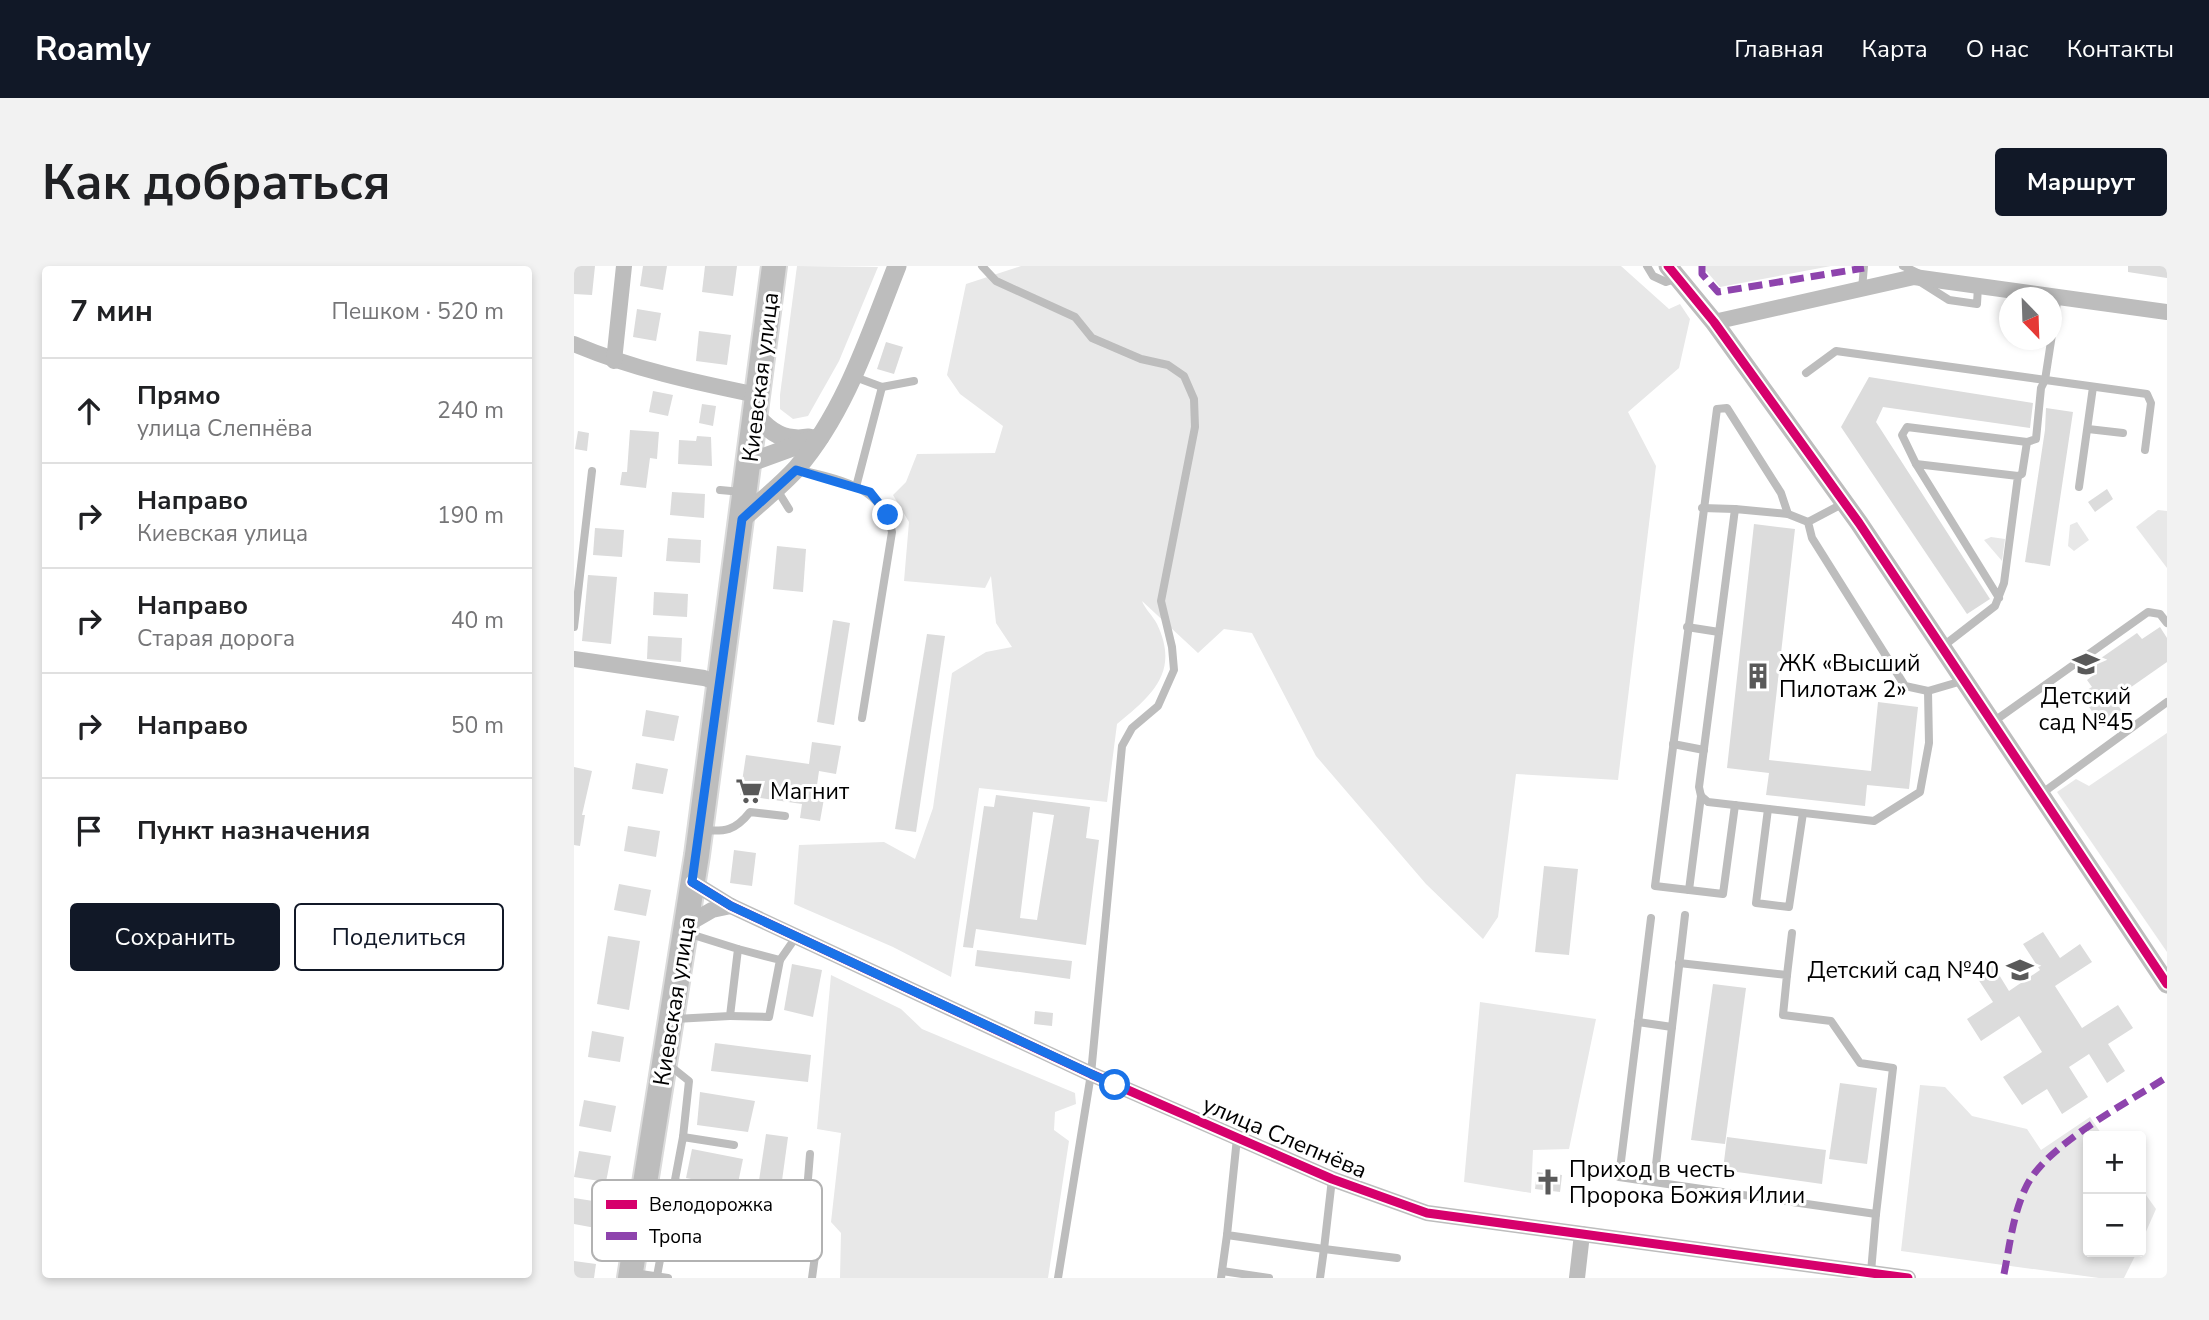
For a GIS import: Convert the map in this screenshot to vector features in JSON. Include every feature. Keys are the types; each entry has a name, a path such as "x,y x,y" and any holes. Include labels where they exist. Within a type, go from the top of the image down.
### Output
{"main road":[{"name":"Киевская улица","path":"646,1180 700,830 774,266"}],"street":[{"path":"614,361 624,266"},
{"path":"742,519 796,470 821,436 852,376 897,266"},
{"path":"1673,272 1714,322 1844,503 2167,984"},
{"path":"1714,322 1862,289 1908,272 1932,280 1999,289"},
{"path":"2062,297 2167,312"},
{"path":"574,344 614,361 755,404 775,435 791,440 821,436"},
{"path":"749,463 821,436"},
{"path":"749,463 779,472 796,470"},
{"path":"574,659 704,678 719,683"},
{"name":"улица Слепнёва","path":"692,882 731,906 1091,1074 1332,1179 1427,1213 1828,1272 1871,1272 1908,1278"},
{"path":"685,928 712,910 731,906"},
{"path":"1577,1278 1583,1234"}],"lane":[{"path":"982,266 996,281 1075,317 1092,338 1140,359 1168,365 1184,376 1194,399 1195,427 1161,601 1172,647 1174,670 1157,706 1132,728 1122,746 1091,1074 1058,1278"},
{"path":"1647,266 1653,276 1665,282 1673,272"},
{"path":"1862,289 1864,266"},
{"path":"1908,272 1949,300 1977,304 1978,286"},
{"path":"1999,598 1916,464 1902,435 1907,427 2027,442 2036,439 2041,388 2045,380 2050,350"},
{"path":"1806,373 1836,351 2147,394 2151,403 2144,450"},
{"path":"852,376 882,387 914,381"},
{"path":"856,487 882,387"},
{"path":"2078,487 2093,387"},
{"path":"1735,805 1723,894 1655,886 1702,508 1717,409 1727,408 1781,493 1788,514"},
{"path":"2088,429 2123,433"},
{"path":"1942,647 1995,606 1999,598 2004,583 2018,476 2022,474 2027,442"},
{"path":"1916,464 2018,476"},
{"path":"796,470 870,492 888,515 892,532 862,718"},
{"path":"574,627 592,471"},
{"path":"776,488 789,509"},
{"path":"720,490 745,492"},
{"path":"1702,508 1788,514 1808,522 1844,503"},
{"path":"1689,890 1701,796 1699,787 1735,509"},
{"path":"1808,522 1812,538 1905,686 1928,691 1965,680"},
{"path":"1993,722 2148,612 2160,614 2167,623"},
{"path":"1687,627 1719,632"},
{"path":"1701,796 1708,802 1874,821 1920,792 1929,743 1928,691"},
{"path":"2041,794 2167,702"},
{"path":"1673,744 1704,750"},
{"path":"1768,809 1756,903 1789,907 1803,813"},
{"path":"700,830 727,831 739,826 750,812 785,816"},
{"path":"1654,1182 1685,915"},
{"path":"1651,918 1619,1177 1876,1214"},
{"path":"685,928 738,949 780,960"},
{"path":"1792,933 1783,1016 1831,1021 1860,1063 1893,1068 1871,1272"},
{"path":"672,1020 730,1016 769,1017 780,960 797,936"},
{"path":"730,1016 738,949"},
{"path":"1679,963 1787,975"},
{"path":"1639,1023 1672,1027"},
{"path":"665,1062 689,1081 675,1180"},
{"path":"683,1136 734,1145"},
{"path":"1237,1138 1221,1275 1269,1278"},
{"path":"808,1180 810,1154"},
{"path":"1320,1278 1332,1179"},
{"path":"1227,1235 1397,1258"},
{"path":"632,1269 654,1261"},
{"path":"657,1276 661,1261"},
{"path":"632,1269 668,1278"}],"shaded area":[{"path":"797,266 878,267 839,361 808,416 793,419 780,409 780,395"},
{"path":"1021,266 1621,266 1669,309 1680,304 1690,319 1679,368 1628,412 1656,466 1618,780 1516,774 1498,917 1483,939 1426,884 1316,756 1252,633 1224,629 1198,653 1142,601 1157,624 1163,641 1164,669 1151,692 1117,724 1107,802 979,788 951,977 893,947 794,904 799,845 884,842 915,859 933,808 952,673 986,652 1012,647 996,623 991,576 985,588 904,581 909,522 893,495 906,482 917,454 995,453 1003,426 960,394 947,375 966,284"},
{"path":"1702,266 1831,266 1720,287"},
{"path":"2158,510 2167,511 2167,568 2136,527"},
{"path":"2077,522 2089,540 2074,551 2068,546 2070,525"},
{"path":"1991,537 2005,539 2002,561 1984,540"},
{"path":"2167,733 2167,952 2057,792 2076,779 2089,786"},
{"path":"831,975 901,1009 922,1029 1075,1093 1076,1104 1055,1112 1054,1130 1069,1141 1048,1278 840,1278 841,1233 831,1222 841,1133 817,1129"},
{"path":"1480,1002 1596,1019 1569,1149 1533,1150 1531,1193 1464,1182"},
{"path":"1920,1085 1945,1087 1972,1116 2027,1129 2041,1150 2090,1117 2100,1131 2083,1131 2083,1257 2134,1257 2124,1278 2099,1278 1901,1251"},
{"path":"2146,1195 2156,1209 2146,1232"}],"building":[{"path":"574,266 595,266 592,295 574,294"},
{"path":"643,266 667,266 663,290 640,286"},
{"path":"705,266 737,266 733,296 702,292"},
{"path":"2128,266 2167,266 2167,278 2128,272"},
{"path":"637,309 661,313 656,341 633,337"},
{"path":"699,331 731,335 727,365 696,361"},
{"path":"886,342 903,347 894,374 877,369"},
{"path":"1869,377 2033,403 2030,428 1883,407 1876,422 1990,599 1967,614 1841,427"},
{"path":"653,391 673,395 668,416 649,412"},
{"path":"702,404 716,406 713,426 699,423"},
{"path":"2046,408 2073,412 2050,566 2025,562"},
{"path":"630,430 659,432 657,459 650,458 646,488 620,485 622,472 627,472"},
{"path":"578,431 589,433 587,451 575,449"},
{"path":"697,436 711,437 712,466 678,464 679,440 696,441"},
{"path":"2107,489 2113,499 2095,512 2088,502"},
{"path":"672,492 705,494 704,518 670,515"},
{"name":"ЖК «Высший Пилотаж 2»","path":"1754,524 1795,529 1769,760 1871,771 1878,702 1918,707 1909,789 1867,785 1865,806 1766,795 1769,773 1727,768"},
{"path":"595,528 624,530 622,557 593,555"},
{"path":"668,538 701,540 700,563 666,561"},
{"path":"777,546 806,549 803,592 773,589"},
{"path":"588,575 617,577 611,644 582,641"},
{"path":"654,592 688,594 687,617 653,615"},
{"path":"833,620 850,623 834,725 817,722"},
{"path":"2160,627 2167,638 2167,662 2114,699 2123,713 2103,727 2080,694 2092,687 2087,680 2096,673 2091,665 2137,633 2142,639"},
{"path":"927,634 945,636 916,832 895,829"},
{"path":"648,636 682,638 681,662 647,659"},
{"path":"646,710 679,716 674,741 642,736"},
{"path":"812,742 841,746 836,774 819,771 816,792 825,793 820,821 800,818 802,804 740,795 746,755 809,764"},
{"path":"636,763 668,769 663,794 632,789"},
{"path":"574,767 592,771 582,815 585,815 580,846 574,845"},
{"path":"996,795 1090,807 1086,838 1099,840 1086,945 976,929 973,948 963,947 984,806 994,807","holes":["1033,812 1054,815 1037,920 1020,918"]},
{"path":"628,826 660,831 656,857 624,851"},
{"path":"734,850 756,853 752,886 730,883"},
{"path":"1544,866 1578,869 1569,955 1535,952"},
{"path":"619,884 651,890 646,916 614,910"},
{"path":"2043,932 2060,958 2080,944 2092,962 2055,986 2082,1028 2118,1005 2133,1028 2108,1044 2125,1071 2107,1083 2089,1054 2069,1067 2088,1097 2062,1114 2047,1089 2022,1105 2003,1077 2042,1052 2019,1016 1981,1041 1967,1019 1993,1002 1976,976 1993,965 2009,991 2040,970 2023,944"},
{"path":"608,936 640,941 629,1010 597,1004"},
{"path":"977,950 1072,961 1070,979 975,966"},
{"path":"792,964 822,970 813,1017 784,1010"},
{"path":"1713,984 1746,988 1725,1144 1691,1140"},
{"path":"1035,1011 1053,1013 1052,1026 1034,1024"},
{"path":"592,1031 624,1037 620,1062 588,1057"},
{"path":"715,1043 811,1055 808,1082 711,1071"},
{"path":"1840,1083 1877,1088 1867,1164 1829,1159"},
{"path":"700,1092 755,1101 748,1132 697,1125"},
{"path":"584,1100 616,1106 611,1132 579,1126"},
{"path":"766,1134 788,1137 782,1180 759,1180"},
{"path":"1727,1137 1826,1150 1822,1184 1723,1170"},
{"path":"692,1149 743,1159 739,1180 686,1178"},
{"path":"579,1151 611,1156 606,1180 574,1177"},
{"name":"Приход в честь Пророка Божия Илии","path":"1537,1172 1562,1175 1560,1192 1535,1189"},
{"path":"574,1198 592,1201 592,1227 574,1224"},
{"path":"574,1261 596,1264 594,1278 574,1278"}],"marked path":[{"path":"1702,266 1702,274 1718,292 1864,268"},
{"path":"2004,1274 2018,1206 2037,1170 2052,1154 2090,1125 2167,1077"}],"cycle path":[{"path":"1668,266 1714,322 1859,523 2167,984"},
{"path":"692,882 731,906 1091,1074 1332,1179 1427,1213 1908,1278"}],"place":[{"name":"Детский сад №45","path":"2086,664"},
{"name":"ЖК «Высший Пилотаж 2»","path":"1758,676"},
{"name":"Магнит","path":"749,791"},
{"name":"Детский сад №40","path":"2020,970"},
{"name":"Приход в честь Пророка Божия Илии","path":"1548,1182"}],"route":[{"path":"888,515 870,492 829,477 796,470 742,519 692,882 731,906 1115,1085"}]}
